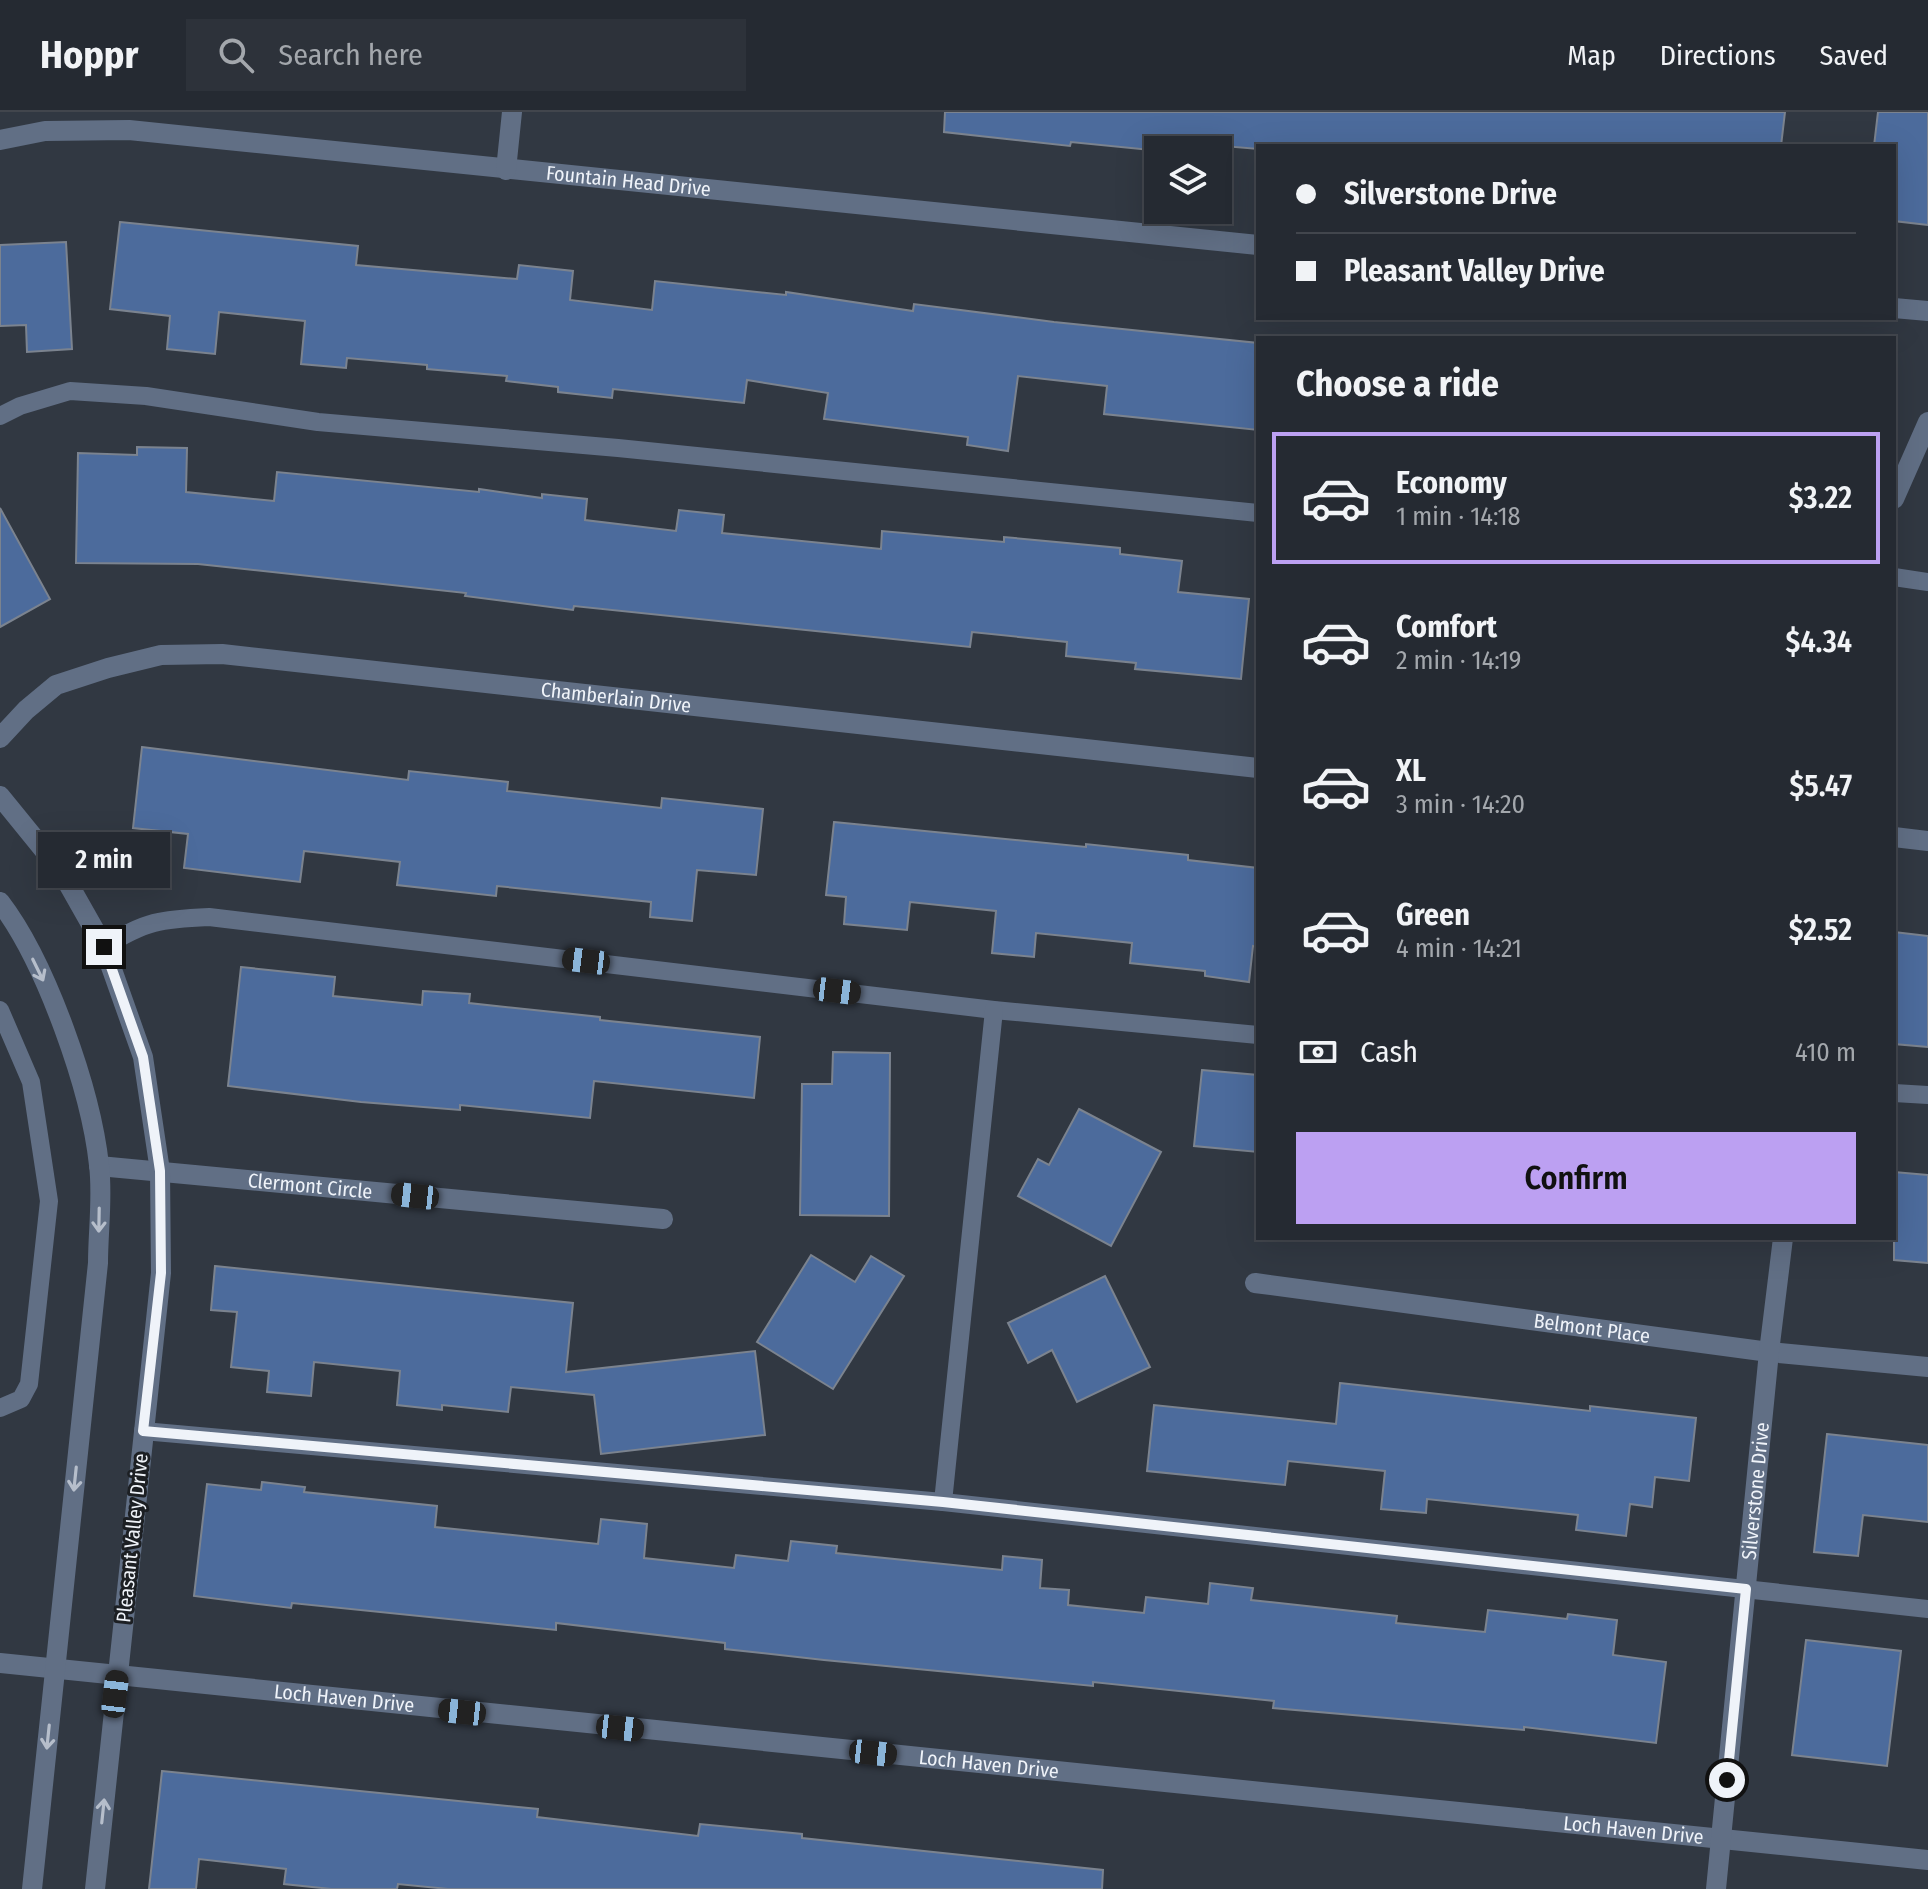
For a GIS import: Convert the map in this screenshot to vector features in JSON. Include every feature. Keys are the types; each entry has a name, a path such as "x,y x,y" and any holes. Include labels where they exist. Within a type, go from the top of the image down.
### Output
{"street":[{"path":"506,170 512,112"},
{"name":"Fountain Head Drive","path":"0,140 45,131 129,130 1256,245"},
{"path":"1896,308 1928,311"},
{"path":"1896,494 1928,422"},
{"name":"Chamberlain Drive","path":"0,738 26,710 56,685 161,655 222,654 1256,768"},
{"name":"Pleasant Valley Drive","path":"0,796 61,871 104,947 143,1057 160,1171 161,1273 95,1889"},
{"path":"1896,837 1928,841"},
{"path":"0,902 13,919 61,1017 91,1118 99,1166 98,1263 32,1889"},
{"name":"Clermont Circle","path":"99,1166 663,1219"},
{"name":"Silverstone Drive","path":"1716,1889 1783,1240"},
{"name":"Belmont Place","path":"1255,1283 1769,1352 1928,1367"},
{"name":"Loch Haven Drive","path":"0,1663 1928,1860"}],"lane":[{"path":"0,416 20,406 70,391 146,396 318,422 618,448 1256,513"},
{"path":"1896,577 1928,582"},
{"path":"104,947 132,929 160,919 209,917 994,1010 1256,1035"},
{"path":"0,1010 31,1082 49,1201 29,1384 21,1399 0,1408"},
{"path":"943,1502 994,1010"},
{"path":"1896,1093 1928,1095"},
{"path":"143,1431 943,1502 1928,1609"}],"building":[{"path":"945,112 1785,112 1781,144 1256,144 1256,149 1232,147 1232,136 1144,136 1144,149 1071,142 1070,146 944,132"},
{"path":"1878,112 1928,112 1928,225 1896,221 1896,144 1874,144"},
{"path":"120,222 358,246 356,265 517,279 519,265 573,271 570,300 652,310 655,281 786,295 786,292 913,311 914,304 1256,343 1256,430 1104,414 1107,386 1018,376 1008,451 967,445 968,437 824,419 828,393 747,380 744,403 613,389 612,398 558,392 558,387 506,381 507,376 427,369 427,365 347,358 346,368 301,364 305,321 219,312 215,354 167,349 170,316 110,309"},
{"path":"66,242 72,349 27,352 26,325 0,326 0,245"},
{"path":"137,447 187,448 186,492 274,501 277,472 479,492 479,489 542,498 542,494 587,499 585,520 676,531 679,510 724,515 722,533 881,549 882,531 1004,542 1004,537 1120,548 1120,554 1182,561 1178,592 1249,599 1241,679 1135,669 1136,663 1066,656 1067,642 972,632 970,647 574,606 573,610 465,596 466,593 198,564 76,563 78,453 137,455"},
{"path":"0,508 50,599 0,627"},
{"path":"142,747 408,780 409,771 508,782 507,791 661,808 662,798 763,809 756,875 697,870 692,921 650,917 651,902 497,886 496,896 397,885 400,862 304,851 300,882 184,868 188,834 133,828"},
{"path":"834,822 1188,855 1188,860 1256,868 1256,947 1253,946 1249,982 1205,976 1205,971 1130,963 1132,943 1036,933 1034,957 992,953 996,911 910,902 907,930 844,924 846,897 826,895"},
{"path":"1896,932 1928,936 1928,1047 1896,1044"},
{"path":"241,967 335,977 333,996 422,1005 423,991 470,994 469,1003 760,1037 754,1098 594,1081 590,1118 460,1105 460,1110 361,1102 228,1086"},
{"path":"833,1052 890,1053 889,1216 800,1215 802,1084 832,1084"},
{"path":"1202,1070 1256,1075 1256,1152 1194,1146"},
{"path":"1079,1109 1161,1152 1111,1246 1018,1196 1038,1159 1049,1165"},
{"path":"1896,1172 1928,1175 1928,1263 1894,1260"},
{"path":"811,1255 855,1282 871,1256 904,1276 833,1389 757,1342"},
{"path":"215,1266 573,1303 566,1372 755,1351 765,1435 601,1454 594,1395 511,1387 508,1412 442,1405 442,1410 397,1405 400,1371 314,1362 311,1396 267,1392 269,1371 231,1367 237,1312 211,1310"},
{"path":"1105,1276 1150,1367 1077,1402 1052,1350 1028,1363 1008,1323"},
{"path":"1340,1383 1590,1411 1590,1406 1696,1418 1689,1481 1655,1477 1652,1507 1630,1504 1626,1536 1576,1530 1578,1515 1427,1499 1426,1513 1381,1509 1385,1471 1288,1461 1285,1485 1147,1471 1154,1405 1336,1424"},
{"path":"1827,1434 1928,1445 1928,1522 1863,1515 1858,1556 1814,1552"},
{"path":"262,1482 305,1487 304,1492 437,1506 435,1527 598,1544 601,1519 647,1524 644,1558 734,1568 736,1555 788,1561 791,1541 837,1546 836,1553 1002,1570 1003,1556 1042,1560 1040,1588 1069,1590 1068,1605 1144,1613 1146,1597 1208,1604 1210,1583 1253,1588 1251,1600 1397,1616 1396,1623 1485,1632 1488,1610 1567,1619 1568,1614 1617,1620 1613,1655 1666,1662 1656,1743 1524,1727 1524,1730 1273,1708 1274,1701 1093,1682 1093,1686 824,1660 725,1649 725,1643 556,1623 556,1630 292,1603 291,1608 194,1596 207,1484 261,1490"},
{"path":"1806,1640 1901,1651 1887,1766 1792,1755"},
{"path":"162,1771 538,1809 537,1817 698,1836 700,1824 1103,1870 1102,1889 448,1889 398,1884 397,1889 331,1889 284,1884 286,1869 199,1859 196,1889 149,1889"}],"route":[{"path":"104,947 143,1057 160,1171 161,1273 143,1431 943,1502 1746,1589 1727,1780"}]}
